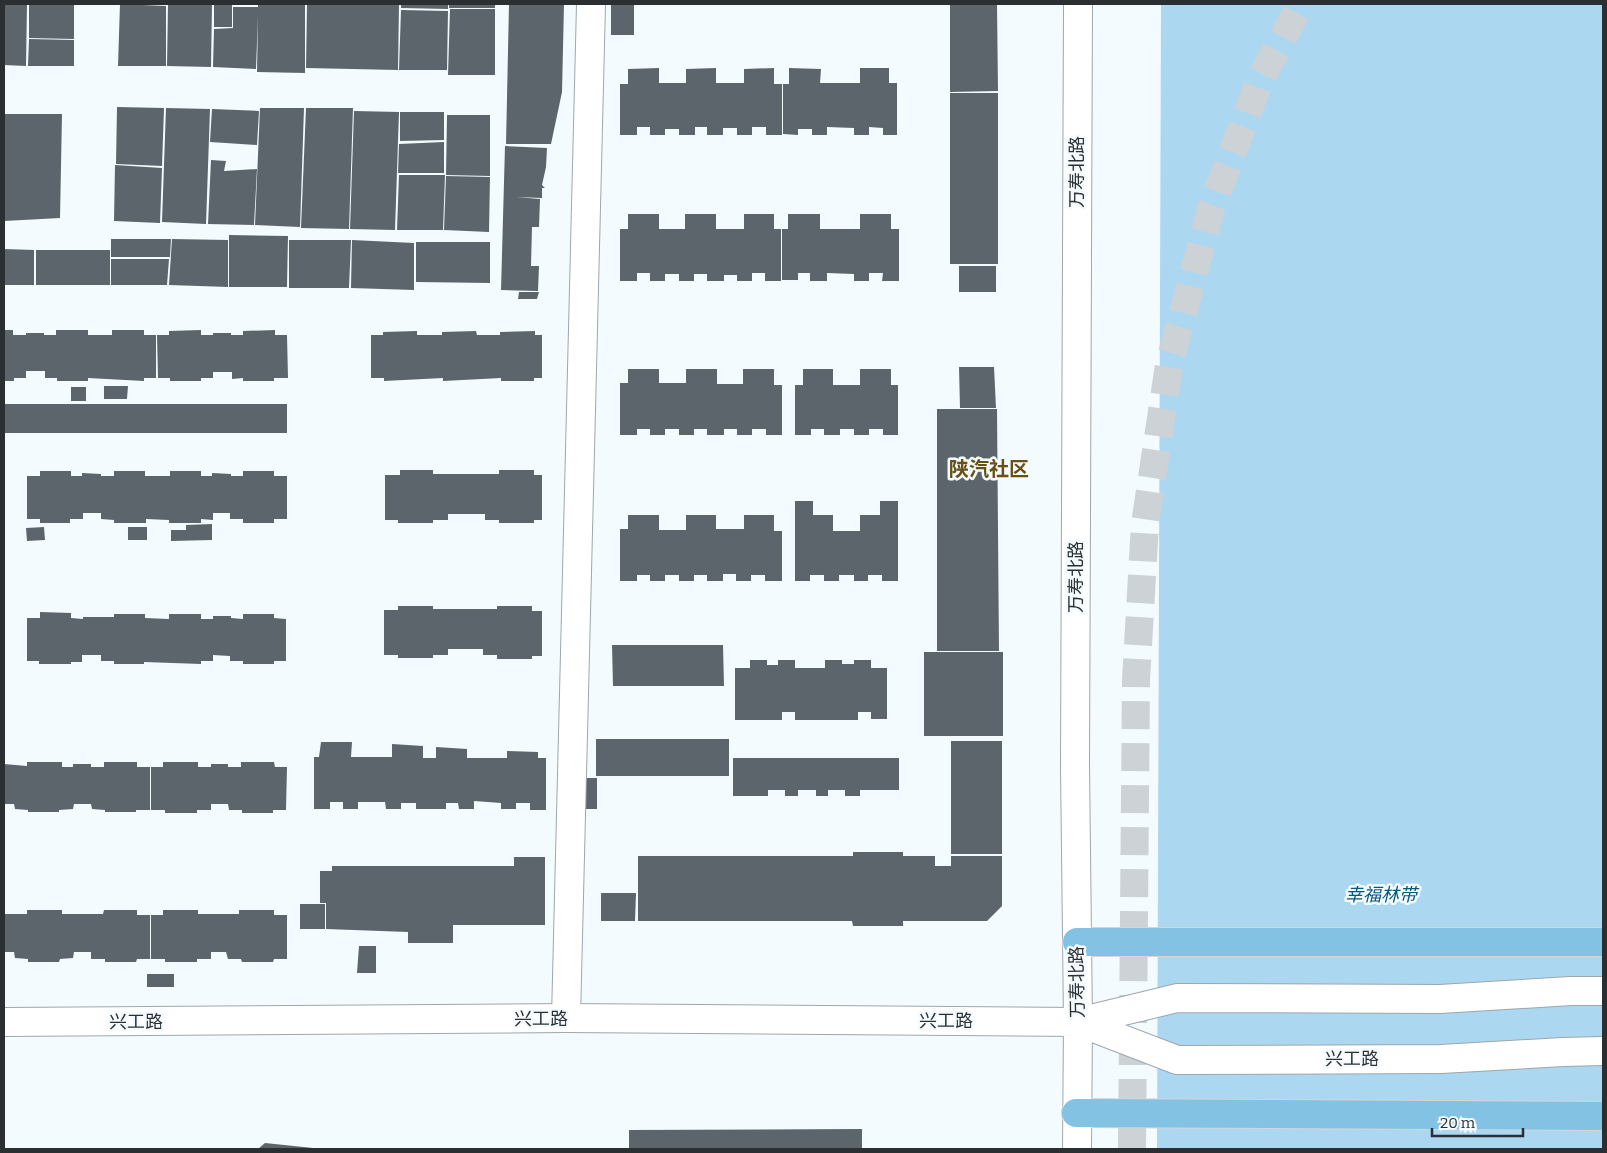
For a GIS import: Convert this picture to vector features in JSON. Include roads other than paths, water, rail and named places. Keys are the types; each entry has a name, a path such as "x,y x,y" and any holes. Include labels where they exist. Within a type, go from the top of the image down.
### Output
{"main road":[{"path":"1077,942 1603,942"},
{"path":"1076,1114 1603,1116"}],"street":[{"path":"566,1018 591,4"},
{"name":"万寿北路","path":"1077,1149 1078,4"},
{"name":"兴工路","path":"4,1022 566,1018 1078,1022 1178,998 1440,999 1571,991 1603,991"},
{"name":"兴工路","path":"1078,1022 1177,1060 1441,1059 1603,1051"}],"tunnel":[{"path":"1132,1149 1136,680 1145,524 1169,365 1211,209 1260,80 1301,4"}],"district":[{"name":"陕汽社区","path":"989,469"}],"park label":[{"name":"幸福林带","path":"1381,895"}]}
